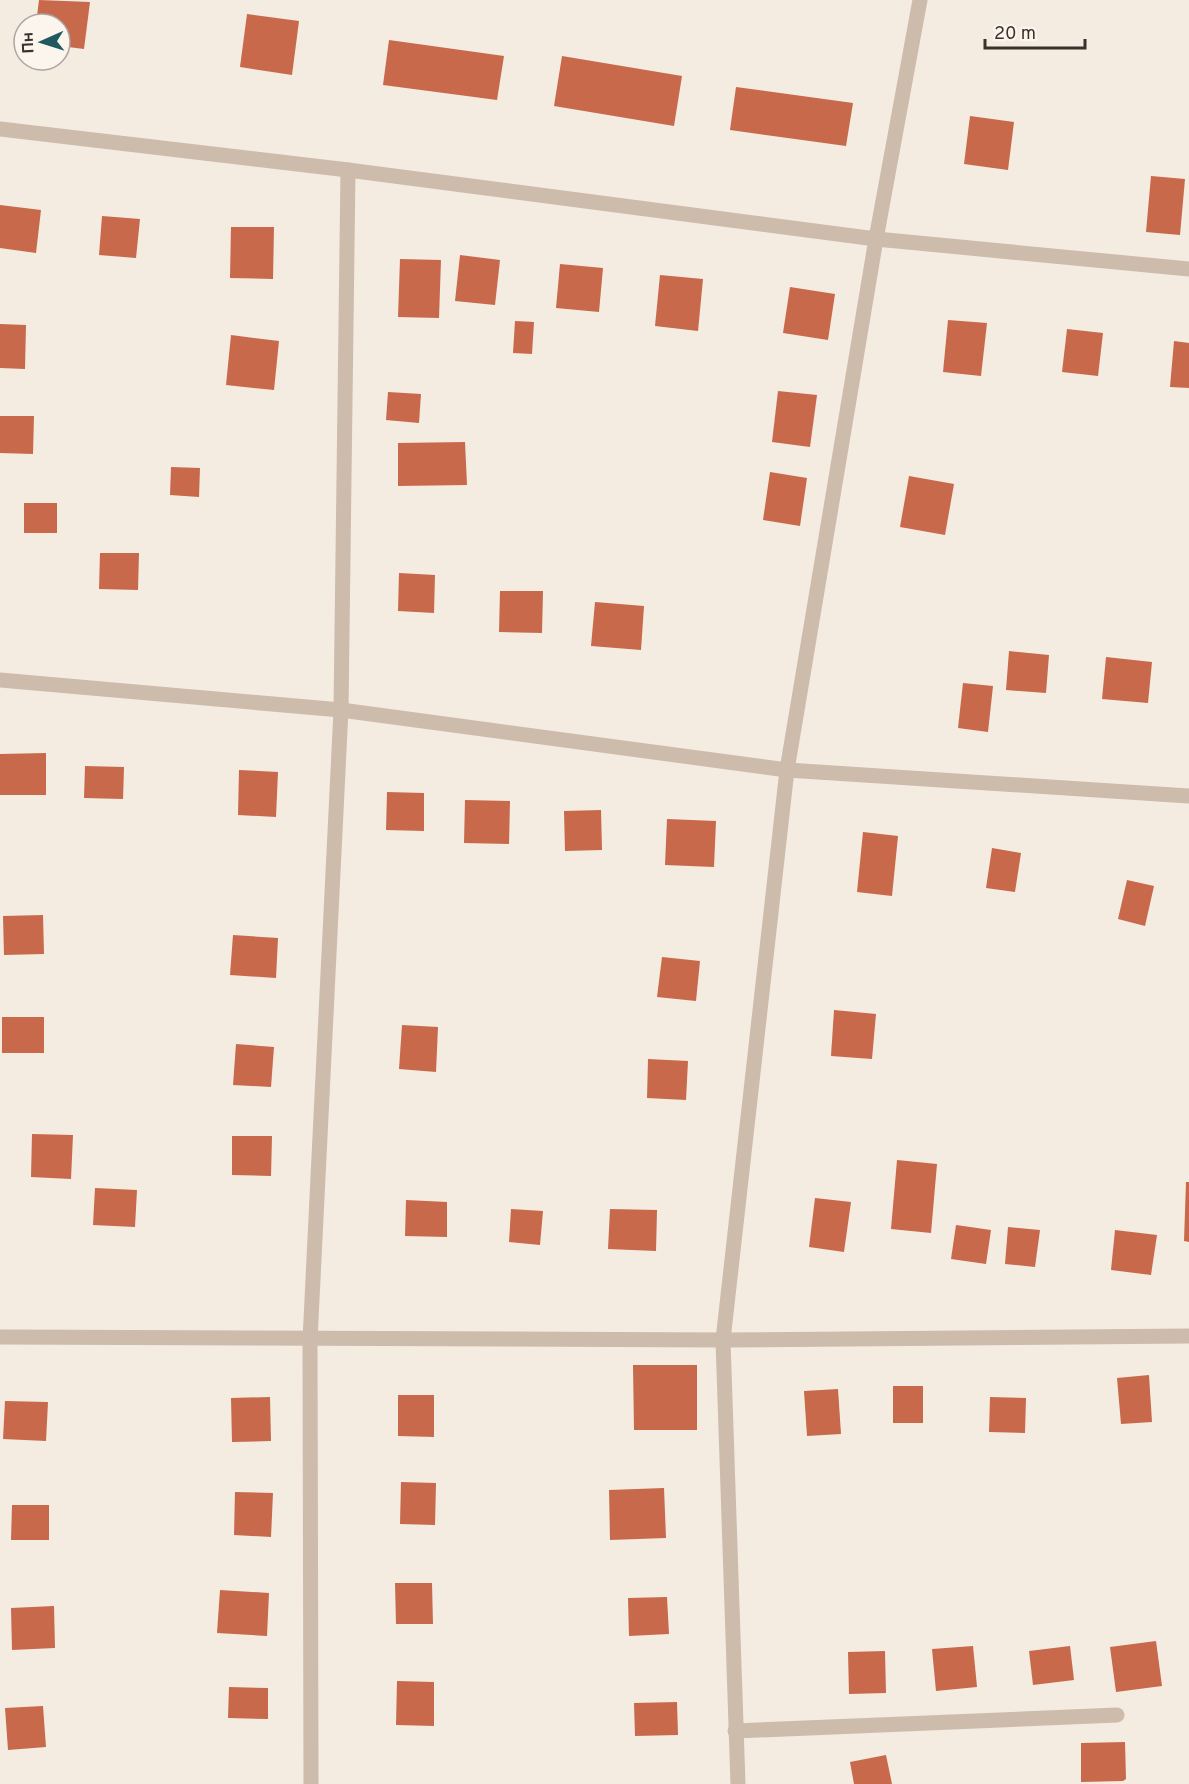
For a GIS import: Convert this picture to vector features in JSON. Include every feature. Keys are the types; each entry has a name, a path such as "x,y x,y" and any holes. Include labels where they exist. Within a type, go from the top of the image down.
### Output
{"street":[{"path":"738,1784 723,1340 787,770 876,239 921,0"},
{"path":"0,129 348,170 876,239 1189,269"},
{"path":"311,1784 310,1340 341,710 348,170"},
{"path":"0,680 341,710 787,770 1189,796"},
{"path":"0,1337 723,1340 1189,1336"},
{"path":"735,1731 1117,1715"}],"building":[{"path":"39,0 90,2 84,49 72,48 72,12 38,12"},
{"path":"247,14 299,21 292,75 240,67"},
{"path":"389,40 504,56 497,100 383,85"},
{"path":"562,56 682,76 674,126 554,106"},
{"path":"736,87 853,103 846,146 730,130"},
{"path":"970,116 1014,122 1008,170 964,164"},
{"path":"1151,176 1185,179 1180,235 1146,232"},
{"path":"0,205 41,210 36,253 0,248"},
{"path":"102,216 140,219 136,258 99,255"},
{"path":"231,227 274,227 273,279 230,278"},
{"path":"460,255 500,260 495,305 455,301"},
{"path":"400,259 441,260 439,318 398,317"},
{"path":"560,264 603,268 599,312 556,308"},
{"path":"660,275 703,279 698,331 655,326"},
{"path":"790,287 835,294 828,340 783,333"},
{"path":"948,320 987,323 981,376 943,372"},
{"path":"515,321 534,322 532,354 513,353"},
{"path":"0,324 26,325 25,369 0,368"},
{"path":"1067,329 1103,333 1098,376 1062,372"},
{"path":"231,335 279,341 274,390 226,385"},
{"path":"1174,341 1189,343 1189,388 1170,387"},
{"path":"778,391 817,395 810,447 772,442"},
{"path":"388,392 421,394 419,423 386,420"},
{"path":"0,416 34,416 33,454 0,453"},
{"path":"465,442 467,485 398,486 398,443"},
{"path":"171,467 200,468 199,497 170,495"},
{"path":"770,472 807,478 800,526 763,520"},
{"path":"909,476 954,484 945,535 900,527"},
{"path":"24,503 57,503 57,533 24,533"},
{"path":"100,553 139,553 138,590 99,589"},
{"path":"399,573 435,575 434,613 398,611"},
{"path":"500,591 543,591 542,633 499,632"},
{"path":"595,602 644,606 641,650 591,646"},
{"path":"1009,651 1049,655 1046,693 1006,690"},
{"path":"1106,657 1152,662 1148,703 1102,699"},
{"path":"963,683 993,686 988,732 958,728"},
{"path":"46,753 46,795 0,795 0,754"},
{"path":"85,766 124,767 123,799 84,798"},
{"path":"239,770 278,772 276,817 238,815"},
{"path":"387,792 424,793 424,831 386,830"},
{"path":"465,800 510,801 509,844 464,843"},
{"path":"601,810 602,850 565,851 564,811"},
{"path":"667,819 716,821 714,867 665,865"},
{"path":"863,832 898,836 892,896 857,892"},
{"path":"992,848 1021,853 1015,892 986,888"},
{"path":"1127,880 1154,886 1145,926 1118,919"},
{"path":"43,915 44,954 4,955 3,916"},
{"path":"233,935 278,938 276,978 230,975"},
{"path":"662,957 700,961 696,1001 657,997"},
{"path":"834,1010 876,1014 872,1059 831,1056"},
{"path":"2,1017 44,1017 44,1053 2,1053"},
{"path":"402,1025 438,1027 436,1072 399,1069"},
{"path":"236,1044 274,1047 271,1087 233,1085"},
{"path":"648,1059 688,1061 686,1100 647,1098"},
{"path":"32,1134 73,1135 71,1179 31,1177"},
{"path":"232,1136 272,1136 271,1176 232,1175"},
{"path":"897,1160 937,1164 931,1233 891,1229"},
{"path":"1186,1182 1189,1182 1189,1242 1184,1241"},
{"path":"95,1188 137,1190 135,1227 93,1225"},
{"path":"815,1198 851,1202 844,1252 809,1247"},
{"path":"406,1200 447,1202 447,1237 405,1236"},
{"path":"511,1209 543,1211 540,1245 509,1242"},
{"path":"610,1209 657,1210 656,1251 608,1249"},
{"path":"956,1225 991,1230 986,1264 951,1259"},
{"path":"1008,1227 1040,1230 1035,1267 1005,1264"},
{"path":"1115,1230 1157,1235 1151,1275 1111,1270"},
{"path":"633,1365 697,1365 697,1430 634,1430"},
{"path":"1149,1375 1152,1422 1121,1424 1117,1378"},
{"path":"893,1386 923,1386 923,1423 893,1423"},
{"path":"838,1389 841,1434 807,1436 804,1391"},
{"path":"398,1395 434,1395 434,1437 398,1436"},
{"path":"270,1397 271,1441 232,1442 231,1398"},
{"path":"990,1397 1026,1398 1025,1433 989,1432"},
{"path":"5,1401 48,1402 46,1441 3,1439"},
{"path":"401,1482 436,1483 435,1525 400,1524"},
{"path":"664,1488 666,1538 610,1540 609,1490"},
{"path":"235,1492 273,1493 271,1537 234,1535"},
{"path":"12,1505 49,1505 49,1540 11,1540"},
{"path":"395,1583 432,1583 433,1624 396,1624"},
{"path":"220,1590 269,1593 267,1636 217,1633"},
{"path":"667,1597 669,1634 629,1636 628,1598"},
{"path":"54,1606 55,1648 12,1650 11,1608"},
{"path":"1156,1641 1162,1686 1116,1692 1110,1647"},
{"path":"973,1646 977,1687 936,1691 932,1649"},
{"path":"1070,1646 1074,1680 1033,1685 1029,1651"},
{"path":"885,1651 886,1693 849,1694 848,1652"},
{"path":"397,1681 434,1682 434,1726 396,1725"},
{"path":"229,1687 268,1688 268,1719 228,1718"},
{"path":"677,1702 678,1735 635,1736 634,1703"},
{"path":"43,1706 46,1747 8,1750 5,1708"},
{"path":"1125,1742 1126,1779 1081,1782 1081,1743"},
{"path":"886,1755 892,1784 854,1784 850,1762"}]}
